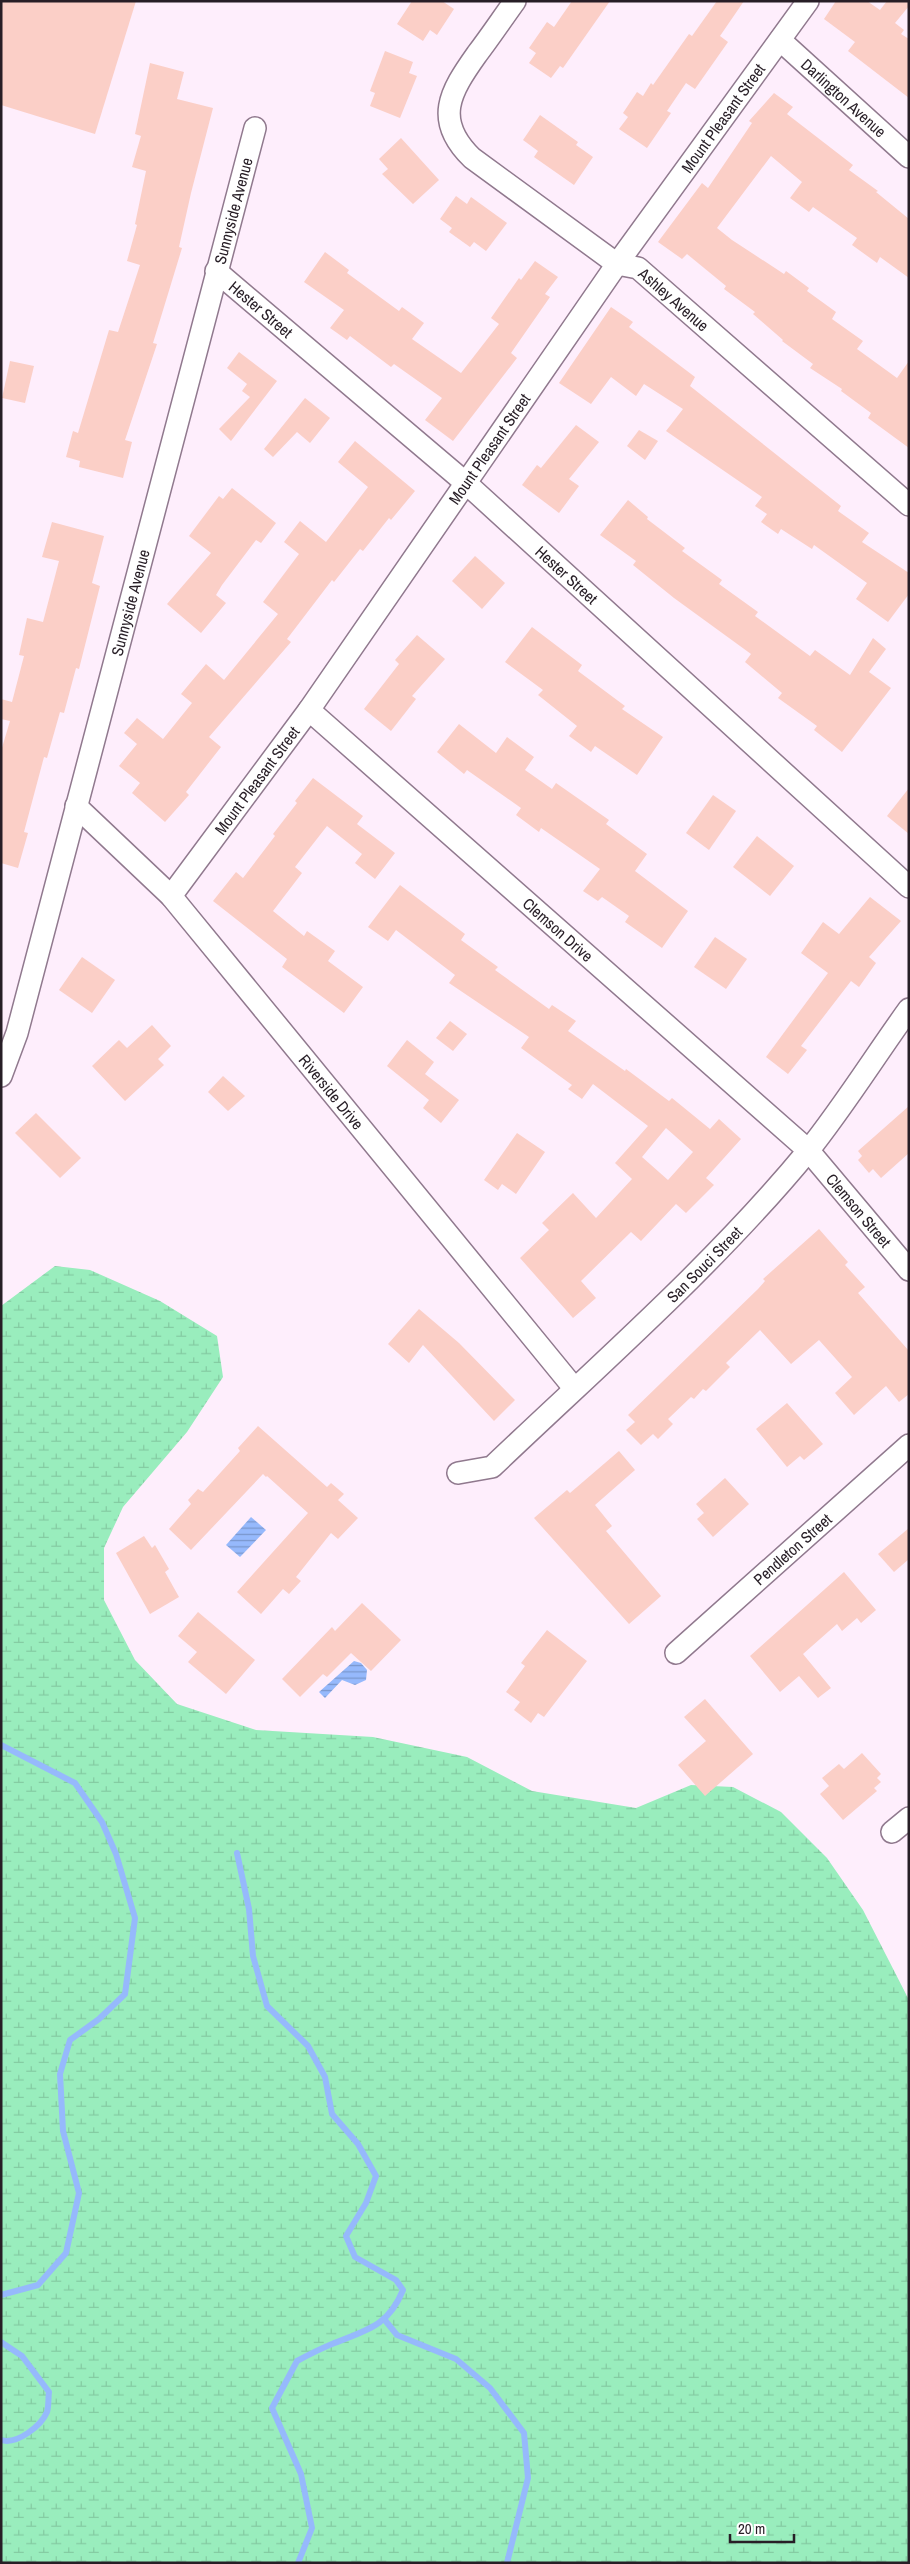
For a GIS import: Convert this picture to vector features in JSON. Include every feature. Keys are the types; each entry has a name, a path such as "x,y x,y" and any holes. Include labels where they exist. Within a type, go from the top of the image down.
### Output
{"street":[{"name":"Ashley Avenue","path":"514,1 452,93 450,121 461,147 472,158 617,264 638,268 909,505"},
{"name":"Mount Pleasant Street","path":"171,896 309,710 467,484 617,264 808,1"},
{"name":"Darlington Avenue","path":"780,40 909,157"},
{"name":"Sunnyside Avenue","path":"1,1076 17,1033 255,128"},
{"name":"Hester Street","path":"216,271 467,484 909,887"},
{"name":"Clemson Drive","path":"309,710 808,1150"},
{"name":"Riverside Drive","path":"76,806 171,896 574,1388"},
{"name":"San Souci Street","path":"458,1473 492,1466 744,1222 808,1150 909,1009"},
{"name":"Clemson Street","path":"808,1150 909,1270"},
{"name":"Pendleton Street","path":"676,1654 909,1445"},
{"path":"892,1832 909,1818"}],"green space":[{"path":"55,1266 90,1270 160,1301 217,1336 223,1377 187,1432 123,1507 104,1548 104,1600 135,1660 177,1704 256,1730 373,1737 467,1757 532,1791 636,1808 691,1785 733,1787 781,1812 827,1858 863,1910 909,2000 909,2563 1,2563 1,1306"}],"water":[{"path":"251,1517 266,1530 240,1557 226,1545"},
{"path":"354,1661 361,1663 367,1670 366,1680 355,1685 342,1680 325,1698 319,1692"}],"building":[{"path":"1,1 136,1 95,134 1,105"},
{"path":"412,1 442,1 454,9 437,35 430,30 423,41 397,24"},
{"path":"572,1 610,1 563,68 560,66 551,78 529,63 536,53 529,48 547,22 554,27"},
{"path":"717,1 744,1 720,36 728,42 695,89 686,83 667,111 671,113 647,148 619,129 628,117 623,113 637,92 643,96 651,83 653,85 689,34 692,36"},
{"path":"836,1 867,1 880,10 887,1 909,1 909,6 895,23 904,30 901,34 909,39 909,98 848,51 855,42 824,19"},
{"path":"385,51 413,62 409,73 417,76 400,118 370,106 375,93 370,91"},
{"path":"150,63 184,72 177,99 213,108 179,247 182,248 153,343 157,344 125,440 132,442 123,478 79,467 80,461 66,457 73,431 78,433 109,330 118,332 140,265 127,261 137,225 135,224 146,171 132,167 141,136 135,134"},
{"path":"774,93 793,107 787,114 853,165 849,170 878,191 876,192 909,219 909,278 880,257 877,263 852,245 857,238 813,207 809,212 790,198 802,182 771,156 717,228 784,274 786,271 809,288 807,291 836,312 832,319 863,341 857,349 897,378 909,361 909,448 868,418 871,413 841,391 842,389 810,368 813,364 782,341 753,314 755,312 724,289 726,286 687,254 682,259 658,242 702,183 708,188 752,123 749,121"},
{"path":"540,115 578,142 576,145 593,157 574,185 534,157 538,151 523,140"},
{"path":"401,138 439,180 413,204 382,174 388,169 379,159"},
{"path":"456,196 467,204 471,197 507,223 486,251 474,242 470,247 449,232 452,228 440,219"},
{"path":"325,252 349,270 347,273 399,311 402,307 424,323 412,339 461,373 499,324 491,318 519,278 521,280 535,261 558,277 545,294 550,297 511,353 517,358 453,441 425,420 442,398 394,364 391,367 350,336 347,340 330,328 344,310 304,282"},
{"path":"611,307 633,322 629,327 695,377 690,386 841,506 838,511 869,533 862,542 909,573 909,594 888,622 856,599 867,583 814,545 812,549 781,529 778,534 761,522 767,514 755,506 762,497 666,431 683,409 644,384 636,396 611,377 591,404 559,383"},
{"path":"239,352 277,381 231,441 219,429 250,397 242,391 247,384 227,368"},
{"path":"10,361 34,366 25,403 2,398"},
{"path":"305,398 330,418 310,443 297,432 273,457 264,449"},
{"path":"576,425 599,442 569,479 579,486 559,513 522,485 537,465 541,468"},
{"path":"639,430 658,441 645,460 627,446"},
{"path":"355,441 415,491 391,520 389,518 363,551 360,549 334,582 332,580 287,639 291,642 209,737 221,747 186,792 189,795 165,822 132,793 140,783 119,766 137,744 124,733 137,718 163,739 192,703 181,694 206,664 224,680 278,614 263,602 299,554 284,542 300,521 326,542 368,487 338,462"},
{"path":"232,488 276,523 261,543 256,540 222,585 216,595 226,603 201,633 167,604 211,553 189,536 219,496 223,499"},
{"path":"628,500 648,517 647,519 685,548 682,551 722,580 719,584 758,612 755,616 810,656 815,650 850,675 873,638 886,649 869,672 891,688 842,752 814,730 817,726 778,698 782,693 745,662 751,654 674,598 633,565 636,561 600,535"},
{"path":"52,522 104,536 92,583 100,586 79,669 76,668 64,713 60,712 47,758 44,757 24,832 28,833 18,868 1,863 1,751 10,721 1,719 1,699 12,702 24,656 19,655 27,618 43,622 59,561 42,557"},
{"path":"475,556 505,583 482,609 452,581"},
{"path":"532,627 582,665 578,671 625,706 622,709 663,737 637,775 595,746 591,752 569,736 577,726 538,695 543,690 505,662"},
{"path":"417,635 445,659 412,696 416,699 391,731 364,709 399,664 395,660"},
{"path":"459,724 496,753 507,737 534,757 525,770 552,789 556,783 609,820 606,824 647,854 635,871 688,911 662,948 625,922 629,916 602,897 598,901 583,891 600,869 541,828 539,832 516,815 521,808 467,770 464,774 437,752"},
{"path":"313,778 363,816 357,824 395,853 375,879 355,863 362,854 327,826 295,867 302,873 273,911 304,936 307,931 335,951 328,961 363,987 344,1013 282,967 287,959 213,901 236,872 243,878 275,836 273,834 297,803 295,801"},
{"path":"909,788 909,834 887,816"},
{"path":"713,795 736,811 709,850 686,833"},
{"path":"757,836 794,866 770,896 733,867"},
{"path":"400,885 465,934 461,940 498,967 495,970 549,1009 552,1005 576,1021 568,1031 625,1071 626,1069 669,1101 672,1098 710,1129 719,1119 741,1139 706,1178 714,1185 686,1213 676,1204 641,1241 631,1232 581,1281 596,1298 573,1318 520,1258 549,1230 542,1223 573,1193 596,1218 632,1179 615,1163 648,1126 593,1084 582,1099 568,1089 572,1085 521,1048 529,1037 449,983 455,975 396,930 388,941 368,927","holes":["666,1128 693,1152 668,1180 642,1157"]},
{"path":"870,897 901,921 869,957 876,963 859,987 851,981 801,1046 807,1050 788,1074 766,1057 828,973 801,953 823,922 839,934"},
{"path":"715,937 747,959 726,989 694,967"},
{"path":"82,957 115,980 92,1013 59,990"},
{"path":"450,1021 467,1034 453,1051 436,1038"},
{"path":"152,1025 171,1046 158,1059 164,1065 125,1101 92,1066 119,1040 127,1048"},
{"path":"407,1040 434,1062 425,1074 459,1100 441,1123 423,1108 429,1100 387,1066"},
{"path":"223,1076 245,1096 228,1111 208,1092"},
{"path":"909,1106 909,1153 881,1178 873,1169 869,1173 858,1160 862,1156 858,1151"},
{"path":"36,1113 81,1158 60,1178 15,1133"},
{"path":"517,1133 545,1152 516,1194 502,1184 498,1190 484,1180"},
{"path":"819,1229 848,1262 845,1265 865,1287 858,1293 909,1351 909,1394 899,1402 886,1386 854,1415 835,1393 852,1377 819,1340 791,1364 760,1330 726,1363 730,1367 706,1391 703,1389 694,1399 691,1397 668,1419 673,1424 658,1439 653,1434 641,1445 626,1430 635,1422 628,1415 758,1289 765,1281 763,1279"},
{"path":"419,1309 459,1343 515,1400 494,1421 423,1345 409,1363 388,1344"},
{"path":"787,1403 823,1444 804,1460 800,1456 787,1467 756,1429"},
{"path":"258,1426 327,1487 331,1483 344,1494 338,1500 358,1518 338,1539 331,1533 296,1577 301,1581 289,1594 283,1589 261,1614 237,1592 308,1513 263,1474 191,1550 169,1529 191,1504 188,1500 198,1489 203,1492 240,1451 238,1448"},
{"path":"619,1451 635,1470 595,1505 612,1526 606,1531 661,1596 629,1624 534,1518 567,1490 570,1493"},
{"path":"725,1478 749,1504 713,1537 697,1519 704,1513 696,1504"},
{"path":"909,1528 909,1559 894,1572 878,1554"},
{"path":"144,1536 152,1548 155,1545 169,1569 165,1572 179,1597 150,1614 116,1553"},
{"path":"844,1572 876,1610 861,1623 857,1618 842,1631 837,1624 803,1654 831,1688 818,1698 799,1676 780,1692 750,1656"},
{"path":"362,1603 401,1640 371,1671 351,1653 327,1677 323,1674 300,1697 282,1679 332,1627 335,1631"},
{"path":"198,1612 255,1660 226,1694 188,1662 197,1652 178,1636"},
{"path":"547,1630 587,1661 544,1717 538,1713 531,1723 514,1710 520,1702 506,1692 525,1666 521,1663"},
{"path":"705,1699 753,1754 705,1796 678,1765 706,1741 684,1717"},
{"path":"862,1753 881,1774 877,1778 881,1782 874,1788 877,1791 843,1820 820,1794 829,1786 822,1778 839,1764 844,1769"}],"waterway":[{"path":"1,1745 75,1783 102,1822 116,1854 135,1918 125,1994 99,2019 70,2040 60,2074 63,2131 79,2193 66,2253 38,2285 1,2295"},
{"path":"237,1853 249,1909 253,1956 267,2006 308,2046 325,2077 332,2114 358,2144 376,2176 366,2203 346,2236 355,2257 396,2280 403,2290 390,2312 375,2326 297,2361 272,2408 301,2474 312,2528 298,2563"},
{"path":"384,2319 397,2335 456,2359 490,2388 524,2433 528,2478 507,2563"},
{"path":"1,2342 22,2356 49,2392 47,2412 40,2423 21,2437 14,2440 1,2440"}]}
